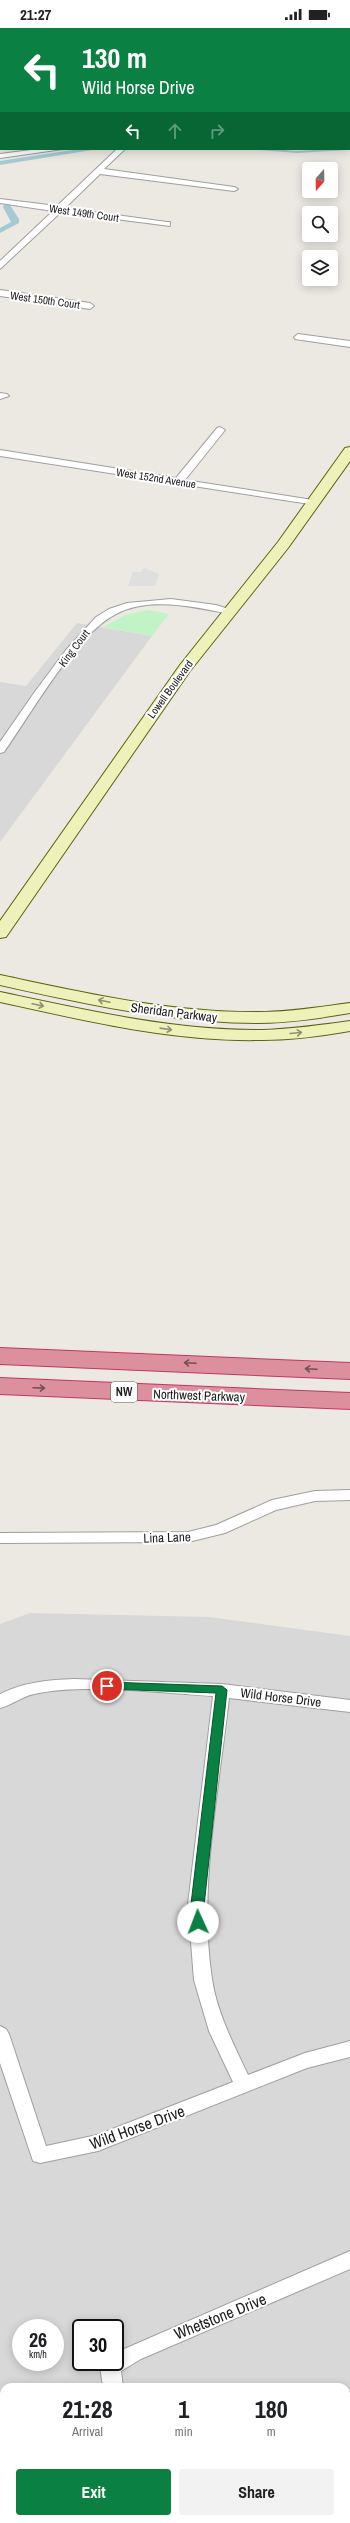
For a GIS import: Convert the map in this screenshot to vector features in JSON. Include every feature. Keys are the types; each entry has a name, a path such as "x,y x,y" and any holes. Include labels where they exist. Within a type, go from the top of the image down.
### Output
{"highway":[{"path":"0,1356 350,1371"},
{"name":"Northwest Parkway","path":"0,1386 350,1401"}],"main road":[{"name":"Lowell Boulevard","path":"0,933 47,869 124,753 230,610 283,545 350,451"},
{"name":"Sheridan Parkway","path":"0,980 148,1010 188,1016 267,1018 350,1008"},
{"name":"Sheridan Parkway","path":"0,997 134,1024 196,1033 283,1034 350,1026"}],"street":[{"path":"0,156 51,150"},
{"path":"0,266 120,150"},
{"path":"99,171 234,189"},
{"name":"West 149th Court","path":"0,201 167,224"},
{"name":"West 150th Court","path":"0,293 90,306"},
{"path":"298,337 350,344"},
{"path":"178,482 220,430"},
{"name":"West 152nd Avenue","path":"0,453 313,503"},
{"name":"King Court","path":"0,750 86,630 112,611 147,603 171,602 230,610"},
{"name":"Lina Lane","path":"0,1538 188,1537 220,1529 255,1512 286,1501 315,1496 350,1495"},
{"name":"Wild Horse Drive","path":"0,1702 14,1694 47,1686 135,1686 222,1690 297,1698 350,1706"},
{"path":"222,1690 197,1904 203,1980 218,2030 244,2086"},
{"name":"Wild Horse Drive","path":"0,2034 27,2120 40,2155 98,2143 305,2062 350,2049"},
{"name":"Whetstone Drive","path":"112,2383 110,2366 134,2353 350,2260"}],"shaded area":[{"path":"144,568 159,574 155,586 128,586 133,572 141,572"},
{"path":"77,623 152,636 0,842 0,682 26,686"},
{"path":"30,1613 209,1617 350,1636 350,2383 0,2383 0,1624"}],"green space":[{"path":"148,610 169,614 152,636 103,627 125,615"}],"waterway":[{"path":"0,163 87,150"},
{"path":"272,150 297,152 330,150"},
{"path":"0,231 15,223 15,219 7,207"}],"route":[{"path":"107,1686 222,1690 197,1904 198,1922"}]}
